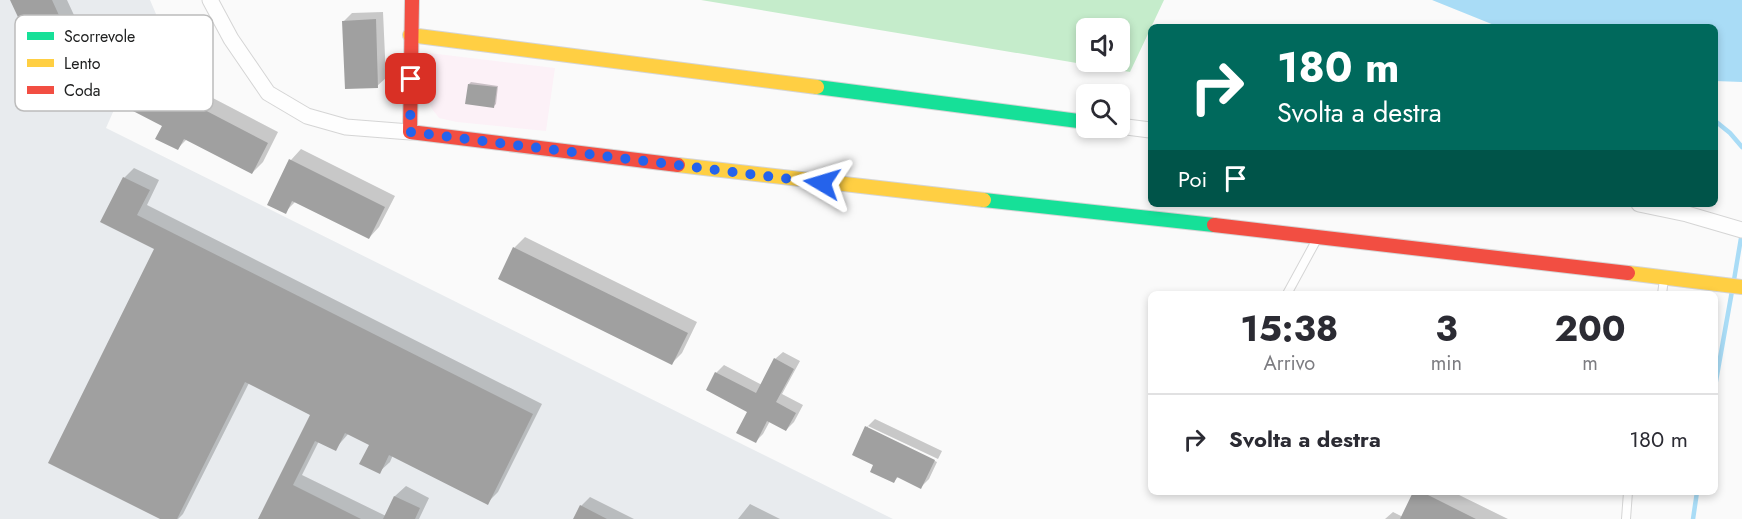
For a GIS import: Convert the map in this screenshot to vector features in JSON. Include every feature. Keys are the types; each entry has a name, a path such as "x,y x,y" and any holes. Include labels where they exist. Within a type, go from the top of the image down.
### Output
{"street":[{"path":"210,0 231,39 268,93 307,116 346,127 410,132 861,187 1475,254 1664,277 1699,284 1742,287"},
{"path":"410,132 412,0"},
{"path":"410,35 1076,121"},
{"path":"1130,127 1148,130"},
{"path":"1653,207 1742,230"}],"lane":[{"path":"1289,291 1317,238"},
{"path":"1662,291 1664,277"},
{"path":"1626,519 1628,495"}],"shaded area":[{"path":"0,0 150,0 156,15 15,15 15,111 113,111 106,128 893,519 0,519"},
{"path":"429,53 555,68 546,131 439,118 428,100"}],"green space":[{"path":"701,0 1164,0 1153,24 1148,24 1148,34 1130,72 1130,18 1076,18 1076,63"}],"water":[{"path":"1432,0 1742,0 1742,82 1718,81 1718,24 1492,24"}],"building":[{"path":"10,0 52,0 59,15 17,15"},
{"path":"376,19 378,88 345,89 342,21"},
{"path":"468,84 497,87 494,108 465,104"},
{"path":"133,111 207,111 268,143 252,174 184,139 178,150 155,139 162,126"},
{"path":"289,159 385,207 369,239 292,201 286,214 267,205"},
{"path":"123,177 150,190 137,215 533,414 488,505 389,455 380,474 359,464 369,445 345,433 336,451 315,441 293,485 361,519 258,519 310,415 245,382 177,519 160,519 48,463 154,249 100,222"},
{"path":"513,247 688,333 672,365 498,279"},
{"path":"774,358 794,369 776,402 796,413 786,431 767,421 756,443 736,433 747,412 706,390 715,372 756,393"},
{"path":"865,426 935,460 921,489 897,477 894,483 870,472 873,465 852,455"},
{"path":"1412,495 1428,495 1476,519 1400,519"},
{"path":"394,496 420,508 415,519 383,519"},
{"path":"580,505 607,519 573,519"}],"waterway":[{"path":"1718,123 1742,147"},
{"path":"1734,280 1742,232"},
{"path":"1718,370 1732,291"},
{"path":"1693,519 1697,495"}],"traffic: fast":[{"path":"817,87 1076,121"},
{"path":"984,200 1214,225"}],"traffic: slow":[{"path":"410,35 817,87"},
{"path":"678,165 984,200"},
{"path":"1628,273 1742,287"}],"traffic: jam":[{"path":"412,0 410,132 678,165"},
{"path":"1214,225 1628,273"}],"route":[{"path":"411,79 410,132 822,183"}]}
